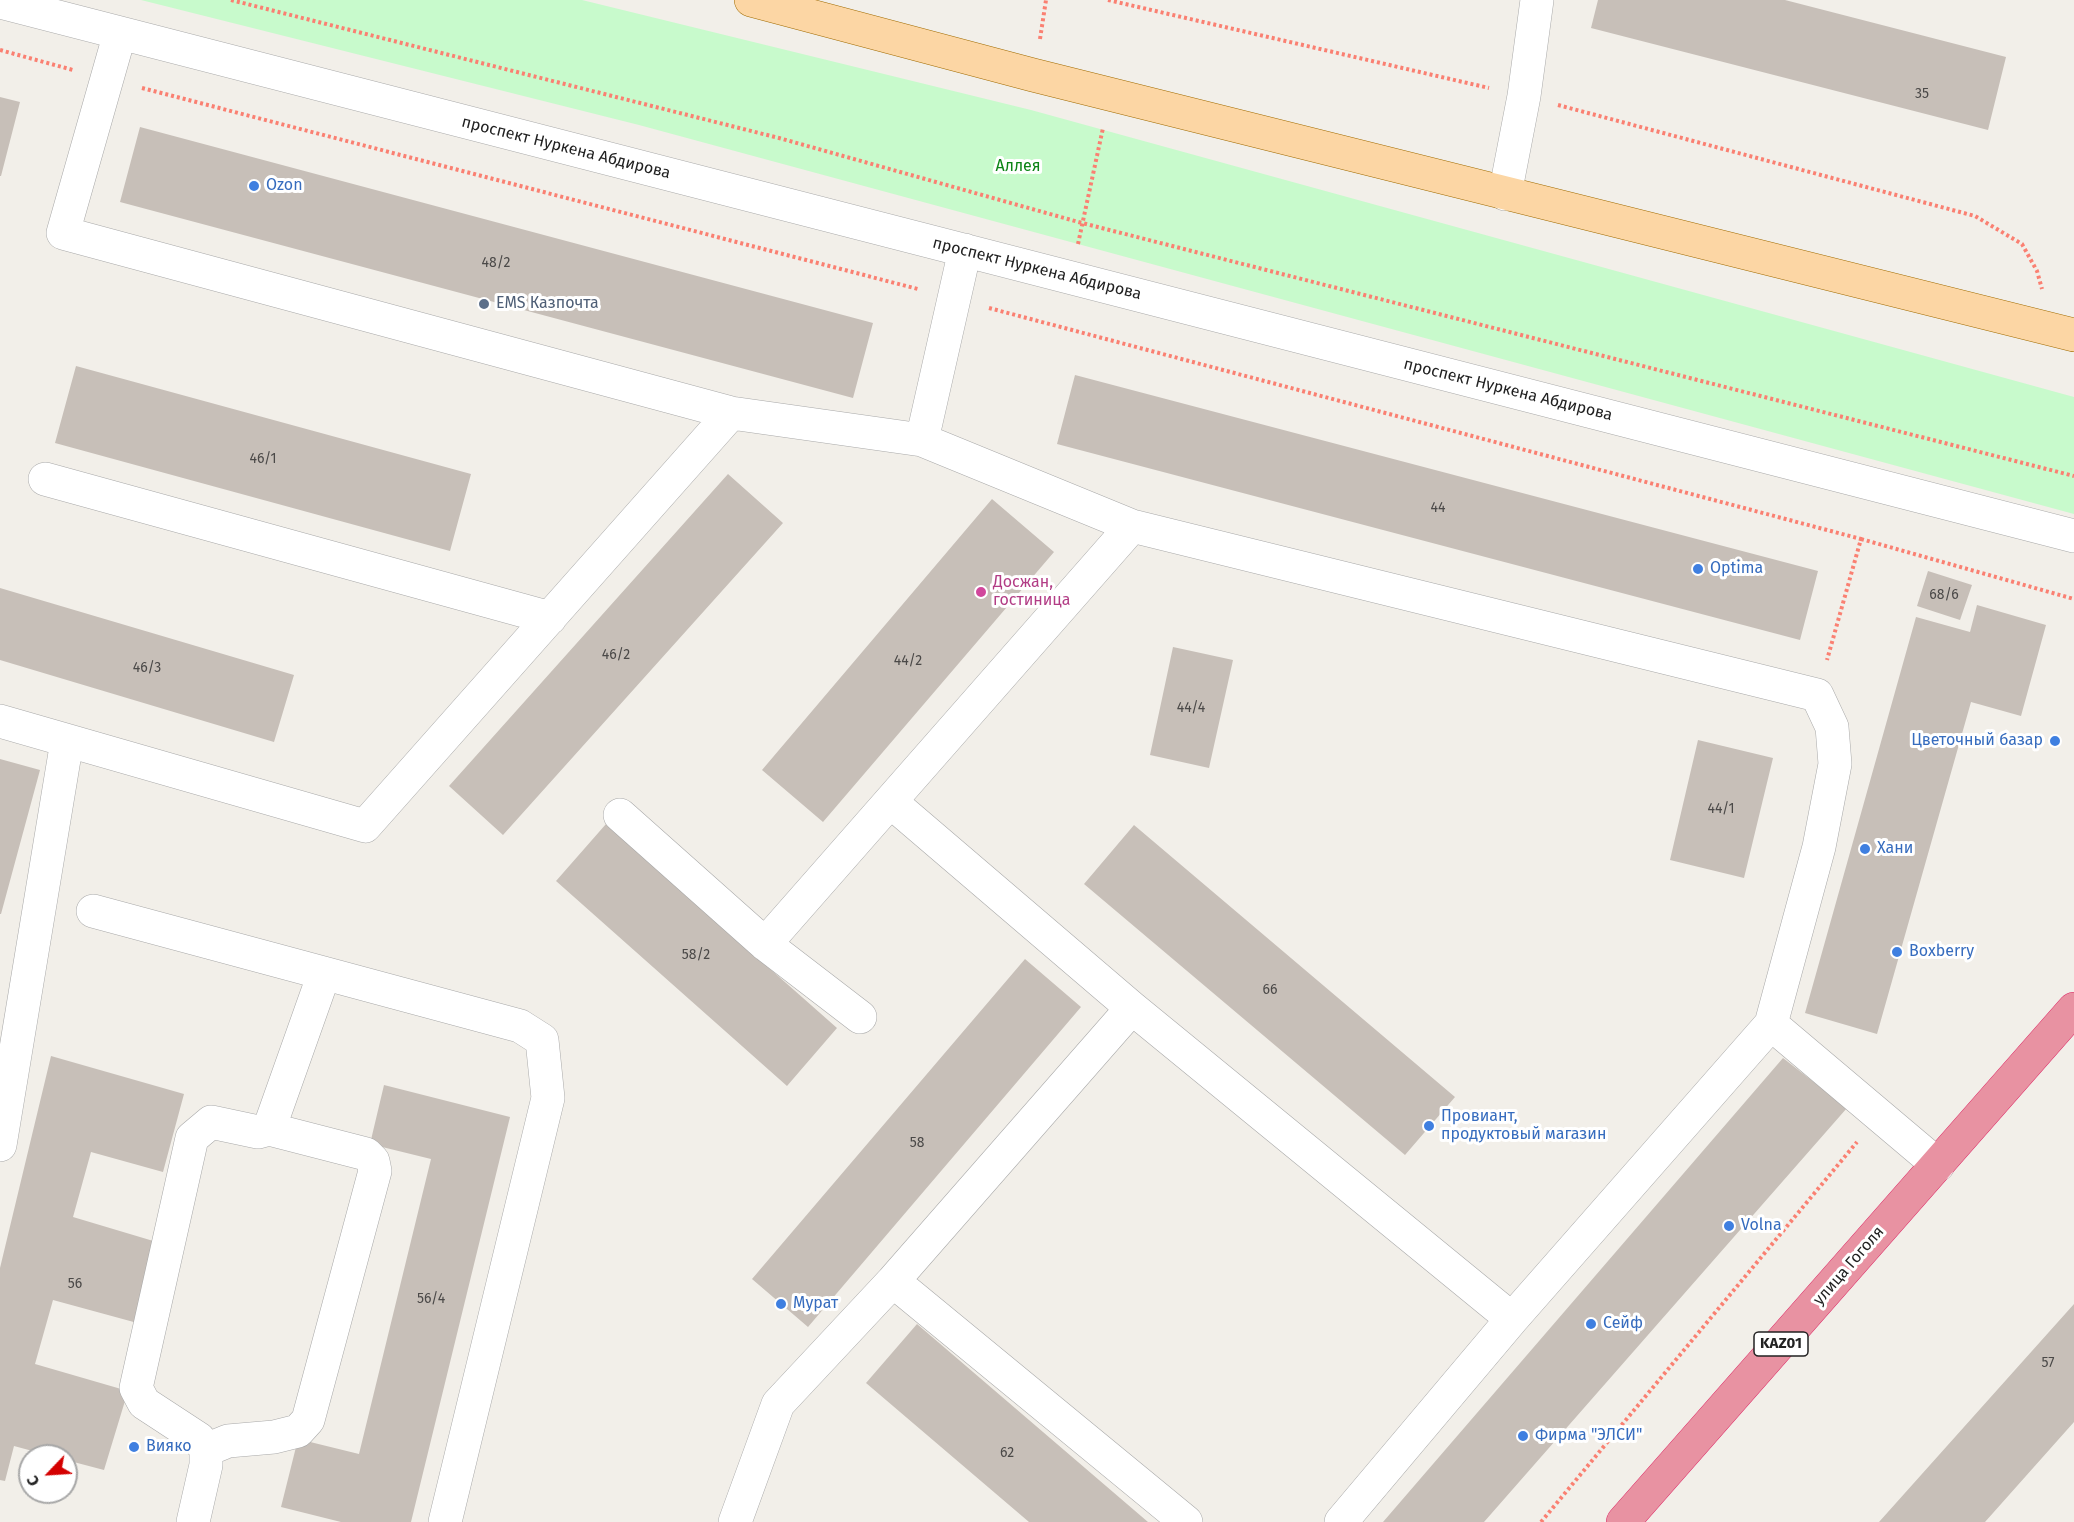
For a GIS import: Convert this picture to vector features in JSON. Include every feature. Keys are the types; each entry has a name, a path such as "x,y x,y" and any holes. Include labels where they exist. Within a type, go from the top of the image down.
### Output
{"highway":[{"name":"улица Гоголя","path":"1623,1522 2074,1010"}],"main road":[{"path":"751,0 1505,194 2064,332"}],"street":[{"path":"1505,194 1524,96 1537,0"},
{"name":"проспект Нуркена Абдирова","path":"0,2 2074,536"},
{"path":"120,33 63,233 731,413 922,440 1132,526 1817,695 1832,727 1835,764 1818,847 1771,1024 1512,1319 1341,1522"},
{"path":"922,440 965,250"},
{"path":"0,721 364,826 731,413"},
{"path":"45,479 550,618"},
{"path":"765,944 1132,526"},
{"path":"0,1145 67,741"},
{"path":"891,802 1132,1008 1512,1319"},
{"path":"620,815 765,944 861,1017"},
{"path":"93,911 520,1026 542,1040 548,1098 445,1522"},
{"path":"269,1129 324,974"},
{"path":"735,1522 778,1404 893,1281 1132,1008"},
{"path":"1771,1024 1880,1114 1938,1166"},
{"path":"193,1522 206,1465 206,1450 199,1439 144,1403 136,1388 192,1138 211,1122 258,1132 269,1129 366,1154 373,1161 375,1171 308,1420 298,1431 274,1437 228,1441 206,1450"},
{"path":"893,1281 1186,1522"}],"path":[{"path":"231,0 779,138 1082,223 2074,476"},
{"path":"1108,0 1524,96 1975,216 2022,244 2037,271 2064,332"},
{"path":"0,50 1861,539 2074,599"},
{"path":"1070,277 1110,94"},
{"path":"1817,695 1861,539"},
{"path":"1541,1522 1880,1114"}],"green space":[{"name":"Аллея","path":"141,0 582,0 1031,110 2074,397 2074,514 639,125"}],"building":[{"path":"1598,0 1785,0 2006,57 1988,130 1591,28"},
{"path":"0,97 20,102 1,176 0,176"},
{"path":"140,127 873,323 853,398 120,202"},
{"path":"76,366 471,474 450,551 55,443"},
{"path":"1075,375 1818,571 1800,640 1057,444"},
{"path":"728,474 783,523 503,835 449,786"},
{"path":"992,499 1054,552 823,822 762,770"},
{"path":"1928,571 1972,585 1960,620 1917,606"},
{"path":"0,588 294,675 274,742 0,660"},
{"path":"1977,605 2046,625 2021,716 1971,702 1877,1034 1805,1013 1916,617 1970,632"},
{"path":"1173,647 1233,660 1209,768 1150,755"},
{"path":"1698,740 1773,758 1744,878 1670,860"},
{"path":"0,759 40,770 1,914 0,914"},
{"path":"606,824 837,1028 787,1086 556,881"},
{"path":"1134,825 1455,1097 1405,1155 1084,884"},
{"path":"1025,959 1081,1007 808,1327 752,1279"},
{"path":"51,1056 184,1094 163,1172 91,1152 73,1217 160,1243 141,1324 53,1300 35,1364 128,1391 104,1470 78,1463 78,1444 18,1444 18,1447 14,1446 5,1481 0,1480 0,1268"},
{"path":"1783,1058 1847,1108 1484,1522 1383,1522"},
{"path":"384,1085 510,1117 411,1522 341,1522 281,1507 298,1439 359,1454 431,1159 370,1144"},
{"path":"2074,1304 2074,1422 1985,1522 1879,1522"},
{"path":"917,1324 1148,1522 1029,1522 866,1383"}],"place":[{"name":"Ozon","path":"254,186"},
{"name":"EMS Казпочта","path":"484,304"},
{"name":"Optima","path":"1698,569"},
{"name":"Досжан, гостиница","path":"981,592"},
{"name":"Цветочный базар","path":"2055,741"},
{"name":"Хани","path":"1865,849"},
{"name":"Boxberry","path":"1897,952"},
{"name":"Провиант, продуктовый магазин","path":"1429,1126"},
{"name":"Volna","path":"1729,1226"},
{"name":"Мурат","path":"781,1304"},
{"name":"Сейф","path":"1591,1324"},
{"name":"Фирма \"ЭЛСИ\"","path":"1523,1436"},
{"name":"Вияко","path":"134,1447"}]}
